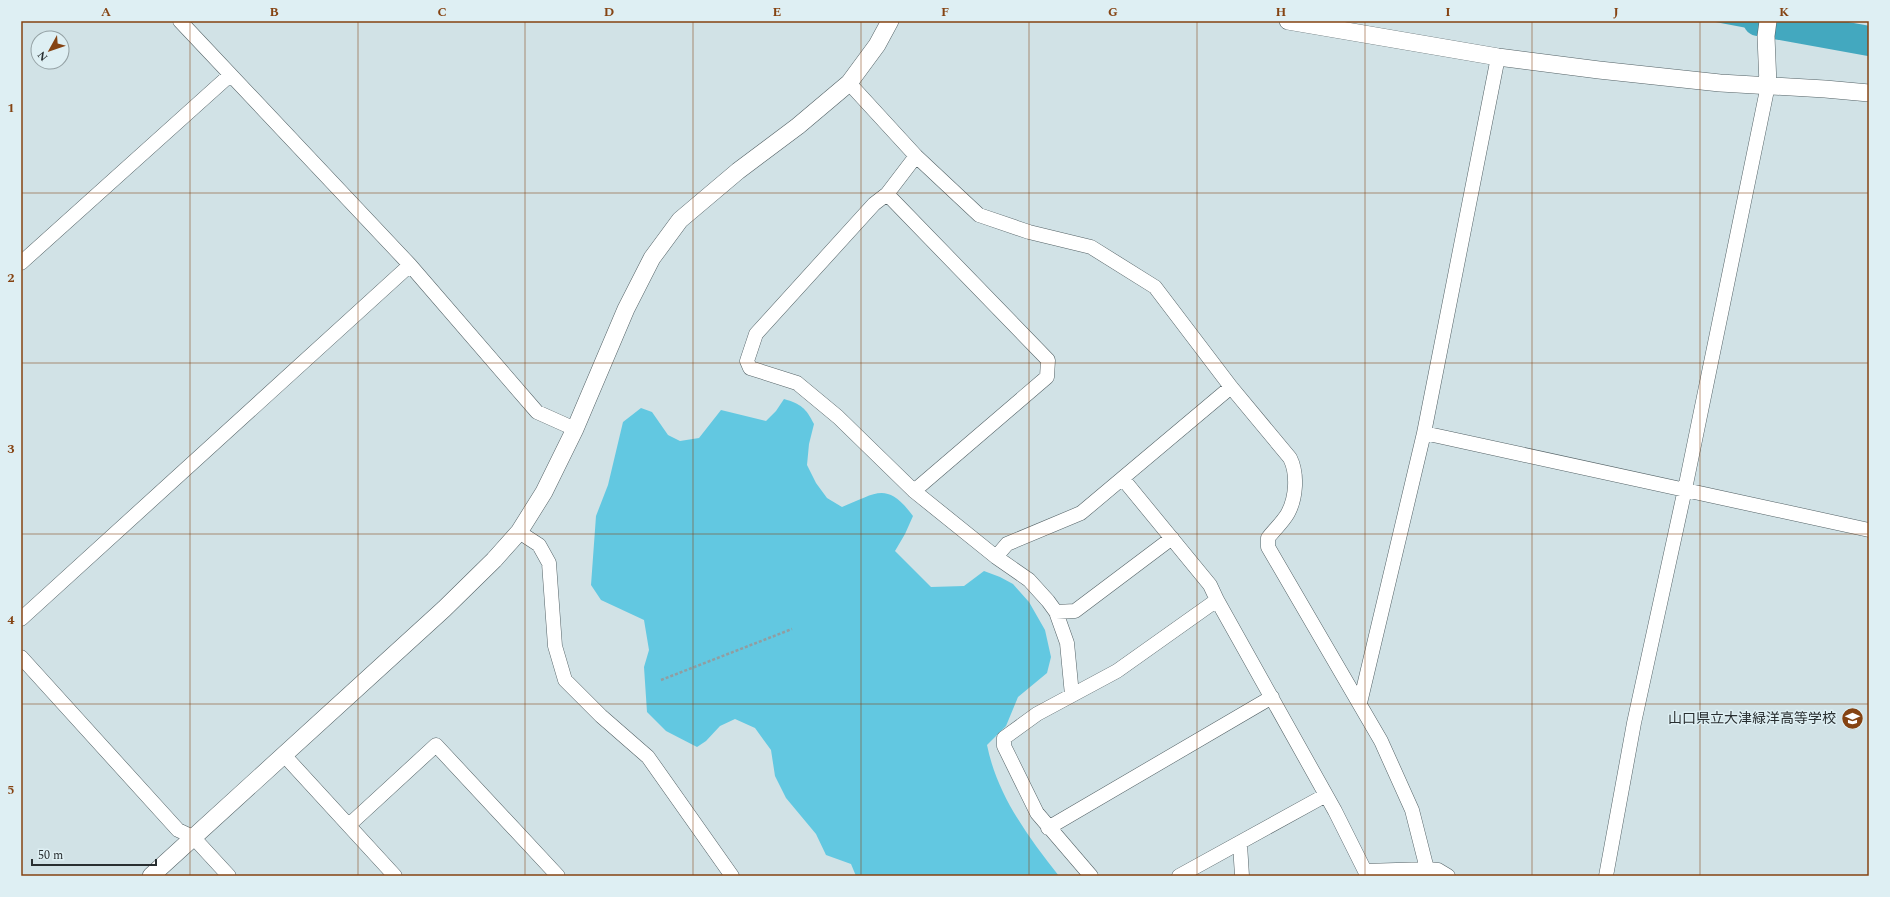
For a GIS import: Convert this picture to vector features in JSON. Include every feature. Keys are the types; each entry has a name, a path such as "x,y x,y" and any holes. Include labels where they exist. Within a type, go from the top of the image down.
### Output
{"street":[{"path":"180,21 410,265 537,412 575,429"},
{"path":"151,876 444,609 494,560 519,532 544,492 575,429 652,258 680,220 738,171 798,126 849,83 877,45 890,21"},
{"path":"1288,21 1498,57 1720,83 1768,85 1869,93"},
{"path":"1606,876 1634,723 1685,489 1768,85 1767,28"},
{"path":"1360,704 1424,433 1498,57"},
{"path":"21,263 230,75"},
{"path":"849,83 916,156 979,216 1029,232 1091,247 1155,286 1231,388 1290,458 1295,468 1295,483 1290,507 1288,514 1268,538 1268,547 1381,742 1412,810 1427,869"},
{"path":"916,156 887,194 874,204 756,334 747,361 750,368 797,383 838,417 914,491 996,557 1029,580 1056,612 1067,643 1072,695"},
{"path":"887,194 1048,360 1047,376 914,491"},
{"path":"21,619 410,265"},
{"path":"996,557 1007,544 1081,513 1231,388"},
{"path":"1424,433 1869,530"},
{"path":"1123,479 1210,585 1216,600 1326,795 1365,871 1427,869 1438,870 1448,876"},
{"path":"519,532 539,545 550,563 555,646 565,680 601,716 648,757 732,876"},
{"path":"1056,612 1075,611 1172,538"},
{"path":"1091,876 1048,828 1037,813 1007,753 1004,746 1004,738 1037,714 1117,671 1216,600"},
{"path":"21,657 178,830 193,837 229,876"},
{"path":"1048,828 1272,697"},
{"path":"349,824 436,745 558,876"},
{"path":"284,755 349,824 395,876"},
{"path":"1179,876 1240,844 1326,795"},
{"path":"1240,844 1242,876"}],"path":[{"path":"661,680 792,629"}],"shaded area":[{"path":"1710,21 1748,21 1747,28"},
{"path":"1791,21 1824,21 1869,28 1869,50 1790,36"},
{"path":"784,399 802,407 814,424 809,444 807,465 816,483 827,498 842,507 872,495 880,493 888,494 904,505 913,516 895,551 931,587 964,586 984,571 1013,584 1029,602 1045,630 1051,657 1047,673 1018,697 1006,726 987,745 998,781 1015,815 1025,831 1059,876 856,876 851,864 826,855 816,834 786,798 775,776 771,750 755,728 735,719 720,726 706,741 697,747 666,731 647,712 644,667 649,650 644,620 601,600 591,585 596,516 608,485 623,422 641,408 652,412 668,435 680,441 699,438 721,410 766,421 776,411"}],"waterway":[{"path":"1758,21 1869,41"}],"place":[{"name":"山口県立大津緑洋高等学校","path":"1852,718"}]}
